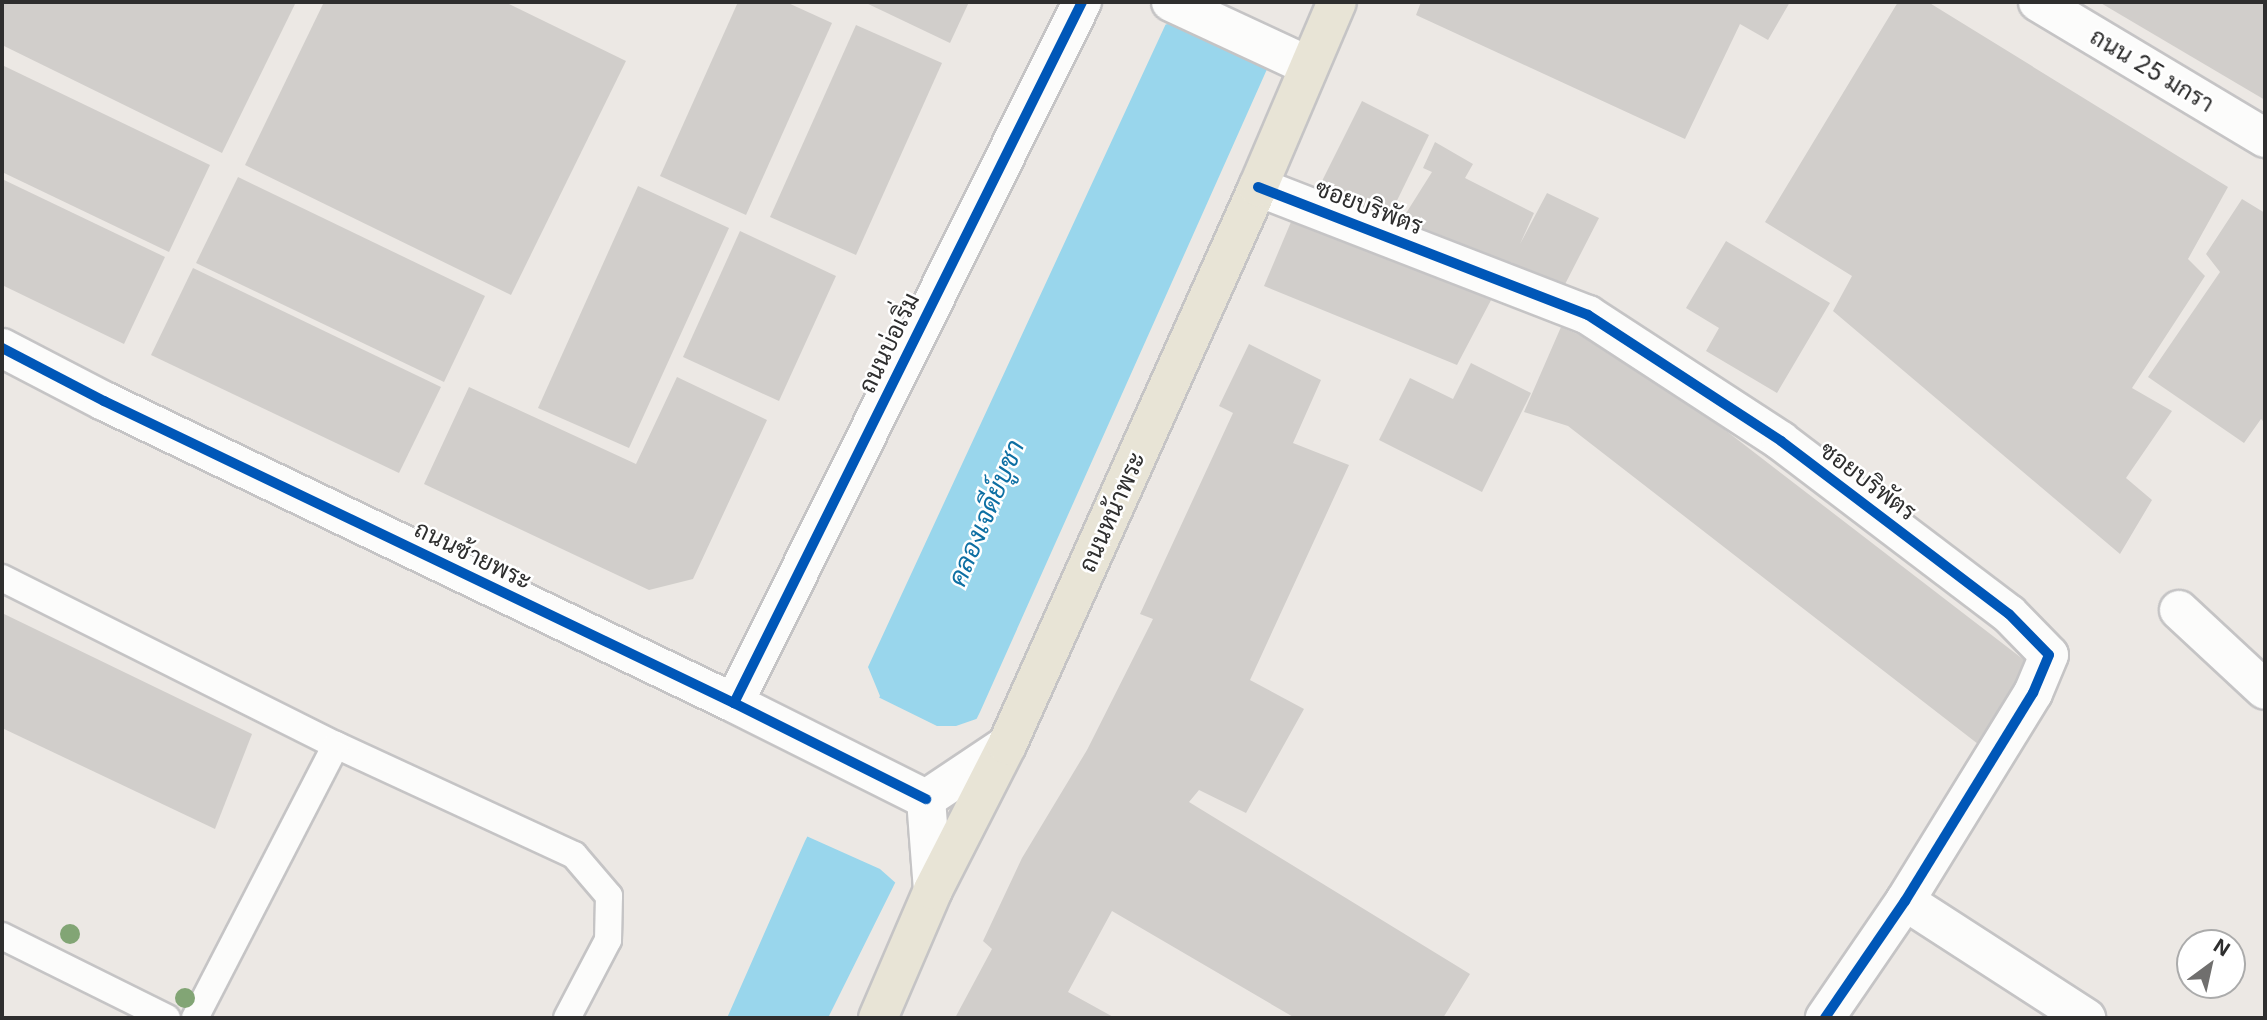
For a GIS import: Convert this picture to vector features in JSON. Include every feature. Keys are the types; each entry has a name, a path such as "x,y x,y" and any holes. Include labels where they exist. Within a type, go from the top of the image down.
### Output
{"main road":[{"name":"ถนนหน้าพระ","path":"878,1018 933,890 1007,745 1258,187 1334,3"}],"street":[{"name":"ถนนบ่อเริ่ม","path":"750,712 1082,2"},
{"path":"1171,2 1307,65"},
{"name":"ถนน 25 มกรา","path":"2048,4 2265,138"},
{"name":"ซอยบริพัตร","path":"1258,187 1588,315 1781,441 2009,614 2049,654 2033,693 1905,901 1825,1018"},
{"name":"ถนนซ้ายพระ","path":"2,348 117,407 926,799"},
{"path":"2179,610 2265,690"},
{"path":"933,890 926,799 1007,745"},
{"path":"1905,901 2086,1018"}],"lane":[{"path":"2,578 337,745 574,855 609,895 608,940 567,1018"},
{"path":"195,1018 337,745"},
{"path":"2,936 167,1018"}],"water":[{"name":"คลองเจดีย์บูชา","path":"1176,2 1297,2 980,712 828,1018 727,1018 805,841 880,696 868,667"}],"pier":[{"path":"1173,2 1300,2 1272,65 1178,22 1163,25"},
{"path":"876,696 937,726 956,726 982,717 898,885 880,869 804,835"}],"building":[{"path":"2,2 296,2 222,153 2,45"},
{"path":"324,2 505,2 626,61 511,295 245,165"},
{"path":"738,2 786,2 832,23 746,215 660,176"},
{"path":"864,2 969,2 950,43"},
{"path":"1421,2 1790,2 1768,40 1740,24 1685,139 1416,15"},
{"path":"1898,2 1928,2 2228,187 2188,259 2205,276 2132,388 2172,411 2126,478 2152,500 2120,554 1833,311 1852,276 1765,222"},
{"path":"2099,2 2260,2 2265,6 2265,100"},
{"path":"856,25 942,63 856,255 770,217"},
{"path":"2,65 210,165 169,252 2,172"},
{"path":"1362,101 1429,135 1388,219 1320,185"},
{"path":"1435,142 1473,164 1465,178 1534,213 1520,244 1547,193 1599,218 1560,294 1511,262 1457,365 1264,286 1299,203 1398,226 1432,172 1423,168"},
{"path":"238,177 485,296 444,382 196,263"},
{"path":"2,179 165,257 124,344 2,285"},
{"path":"638,186 729,228 629,448 538,408"},
{"path":"2242,199 2265,213 2265,423 2261,419 2244,443 2148,377 2220,272 2206,254"},
{"path":"740,231 836,276 779,401 683,357"},
{"path":"1726,241 1830,303 1777,393 1706,351 1719,328 1686,308"},
{"path":"193,268 441,387 399,473 151,355"},
{"path":"1561,327 1629,356 2028,663 1978,744 1568,426 1524,412"},
{"path":"1249,344 1321,380 1293,443 1349,465 1250,680 1304,709 1246,813 1199,790 1189,802 1470,974 1443,1018 1295,1018 1112,911 1068,992 1115,1018 955,1018 992,949 983,941 1022,858 1087,750 1153,619 1140,614 1233,413 1219,406"},
{"path":"1471,363 1531,393 1482,492 1379,440 1410,378 1453,399"},
{"path":"677,377 767,420 693,579 649,590 424,484 469,387 636,464"},
{"path":"2,613 252,734 215,829 2,728"}],"cycle path":[{"path":"734,703 1082,2"},
{"path":"1258,187 1588,315 1781,441 2009,614 2049,655 2033,693 1905,901 1825,1018"},
{"path":"2,348 104,401 734,703 926,799"}]}
